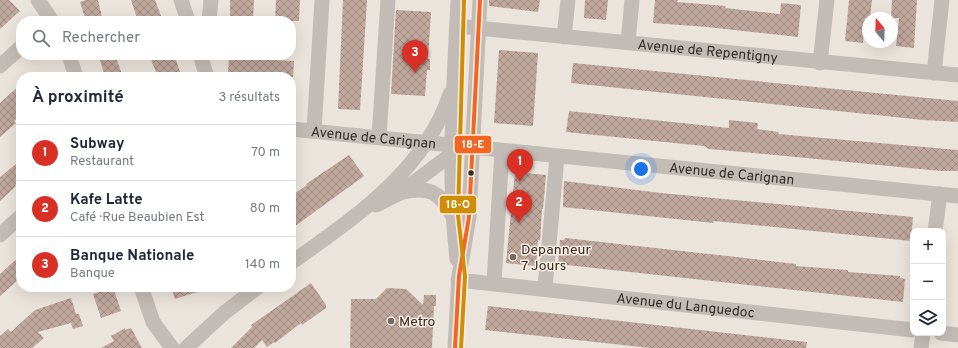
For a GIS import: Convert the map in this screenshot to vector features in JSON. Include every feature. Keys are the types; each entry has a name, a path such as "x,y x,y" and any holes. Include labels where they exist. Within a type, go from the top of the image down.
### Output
{"street":[{"path":"38,0 48,16"},
{"path":"181,0 186,16"},
{"path":"209,16 211,0"},
{"path":"314,131 322,0"},
{"path":"379,137 388,0"},
{"path":"455,348 459,278 469,217 454,80 458,0"},
{"path":"459,278 452,215 478,28 480,0"},
{"path":"564,36 568,0"},
{"path":"628,42 632,0"},
{"path":"820,63 827,0"},
{"path":"934,73 942,0"},
{"name":"Avenue de Repentigny","path":"457,26 628,42 820,63 958,75"},
{"path":"0,66 16,52"},
{"path":"71,60 74,72"},
{"path":"202,60 205,72"},
{"path":"206,72 207,60"},
{"path":"296,259 364,210 407,169 427,142 444,111 454,80"},
{"name":"Avenue de Carignan","path":"296,129 427,142 557,157 958,196"},
{"path":"364,210 400,193 462,146"},
{"path":"494,283 502,151"},
{"path":"545,288 557,157"},
{"path":"400,193 421,189 435,193 446,204 452,215"},
{"path":"935,228 940,194"},
{"path":"0,235 16,221"},
{"name":"Avenue du Languedoc","path":"459,278 910,330"},
{"path":"143,292 153,322 172,348"},
{"path":"186,348 224,313 251,292"},
{"path":"946,334 958,335"},
{"path":"921,348 923,336"}],"building":[{"path":"0,0 9,0 20,11 0,29"},
{"path":"86,0 98,0 102,16 84,16 80,2"},
{"path":"131,0 155,0 161,16 136,16"},
{"path":"230,0 254,0 253,16 230,16"},
{"path":"276,0 300,0 299,21 296,21 296,16 275,16"},
{"path":"343,0 367,0 360,110 338,109"},
{"path":"489,0 540,0 538,12 489,6"},
{"path":"585,0 608,0 606,20 584,18"},
{"path":"655,0 678,0 677,2 726,6 725,8 780,14 781,3 801,5 798,37 707,27 653,23"},
{"path":"849,0 872,0 871,12 862,12 862,43 845,41"},
{"path":"892,0 917,0 914,48 898,46 898,12 891,12"},
{"path":"396,10 431,12 428,59 430,59 430,70 427,70 425,96 391,94"},
{"path":"499,50 538,53 533,126 494,123"},
{"path":"100,60 117,60 121,72 104,72"},
{"path":"151,60 176,60 180,72 156,72"},
{"path":"229,60 294,61 293,72 228,72"},
{"path":"573,63 958,101 958,122 923,120 571,83"},
{"path":"16,89 16,119 14,121 16,123 0,137 0,103"},
{"path":"569,111 729,128 729,120 758,123 757,129 779,132 778,134 958,150 958,171 941,171 709,149 704,146 566,132"},
{"path":"349,155 364,176 296,225 296,193 307,185 306,184"},
{"path":"16,164 16,186 0,201 0,177"},
{"path":"515,172 546,175 540,241 538,240 536,266 506,263"},
{"path":"564,181 661,193 913,217 912,228 910,228 910,241 714,221 713,223 563,207"},
{"path":"565,238 796,264 796,266 848,270 848,272 900,276 900,278 905,279 903,302 558,264 560,240 564,240"},
{"path":"16,260 16,282 0,296 0,274"},
{"path":"311,283 326,305 326,308 302,325 301,323 275,343 274,342 267,347 262,340 254,348 231,348 252,327 251,325"},
{"path":"387,288 406,289 423,305 424,295 436,295 432,348 350,348 351,299 376,299"},
{"path":"99,292 115,292 121,311 101,318 93,294"},
{"path":"173,292 197,292 175,299"},
{"path":"71,298 76,314 79,314 83,326 73,329 71,323 38,332 44,338 32,348 0,348 0,336 8,329 11,332 35,310"},
{"path":"488,306 807,342 806,348 650,348 485,330"},
{"path":"125,328 125,330 131,328 142,348 101,348 114,341 111,336"}],"transit line":[{"name":"18-O","path":"461,348 465,276 458,215 464,0"},
{"name":"18-E","path":"455,348 459,276 469,217 480,0"}],"place":[{"name":"Banque Nationale","path":"415,73"},
{"name":"Subway","path":"520,182"},
{"name":"Kafe Latte","path":"519,223"},
{"name":"Depanneur 7 Jours","path":"513,257"},
{"name":"Metro","path":"391,321"}]}
